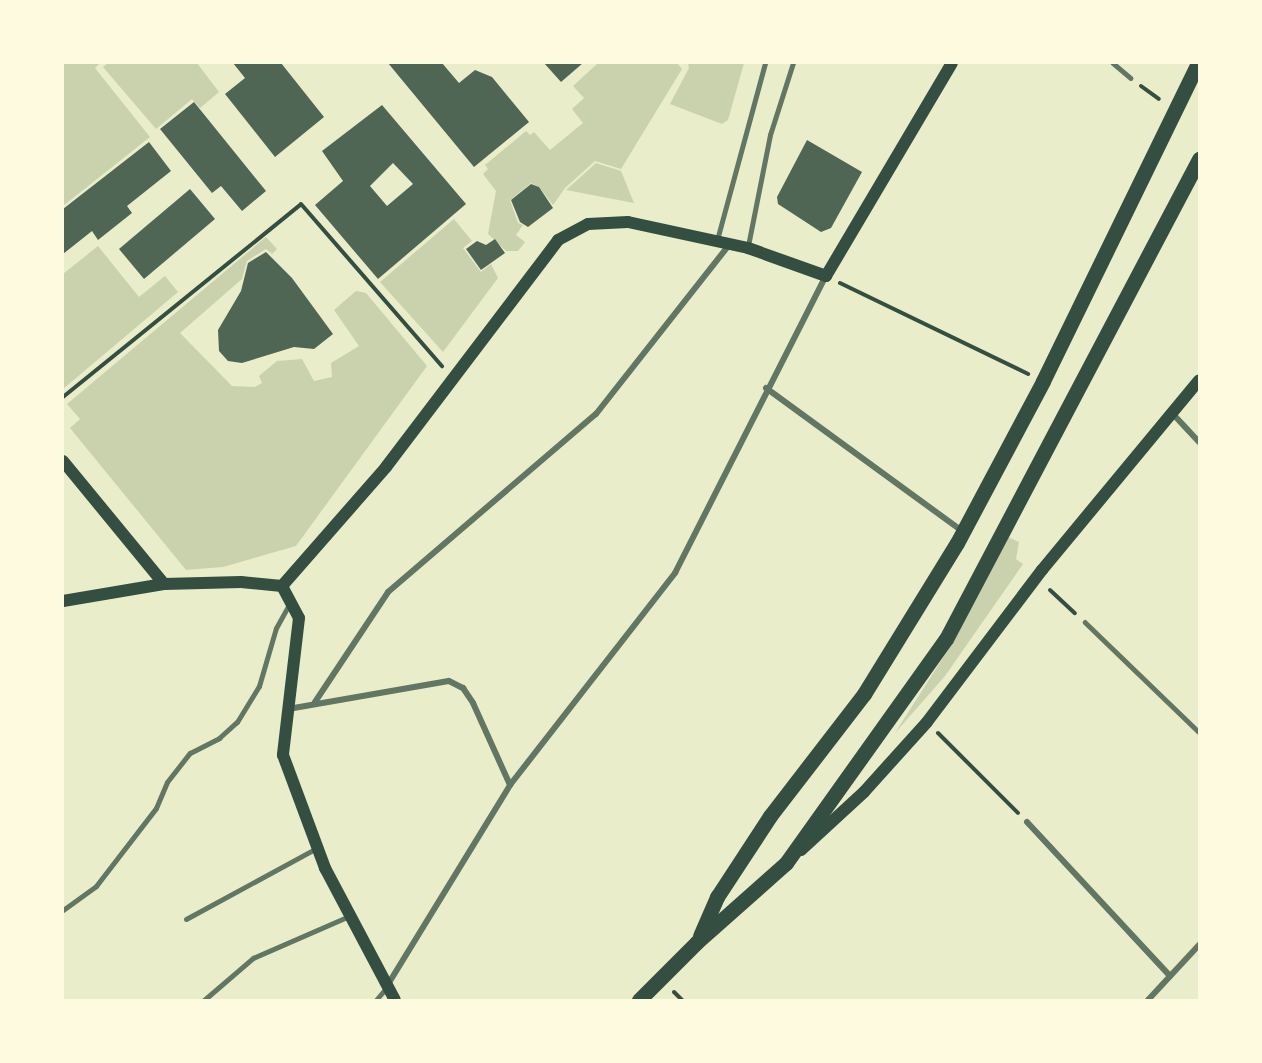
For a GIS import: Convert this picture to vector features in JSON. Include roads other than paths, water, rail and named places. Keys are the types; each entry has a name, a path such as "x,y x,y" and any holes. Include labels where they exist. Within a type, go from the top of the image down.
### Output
{"main road":[{"path":"282,586 386,466 558,240 588,224 628,222 748,248 826,276 949,73 951,63"},
{"path":"697,942 726,883 770,816 864,694 963,532 1043,381 1198,63"},
{"path":"786,863 864,757 946,639 1199,159"},
{"path":"639,1000 697,942 864,792 927,722 1036,577 1199,380"},
{"path":"63,461 164,584"},
{"path":"63,601 164,584 241,582 282,586"},
{"path":"282,586 300,618 284,756 317,848 349,916 386,988 395,1000"}],"street":[{"path":"315,702 388,592 596,414 730,244"},
{"path":"376,1000 386,988 510,785 675,573 766,388 826,276"},
{"path":"766,388 963,532"},
{"path":"1172,413 1199,441"},
{"path":"63,910 96,886 156,808 168,782 190,753 219,738 237,722 259,686 276,628 291,601"},
{"path":"288,709 315,702 450,681 463,688 473,703 510,785"},
{"path":"1027,822 1170,976"},
{"path":"186,918 317,848"},
{"path":"204,1000 253,958 349,916"},
{"path":"1148,1000 1199,945"}],"lane":[{"path":"717,241 765,63"},
{"path":"748,248 770,135 793,63"},
{"path":"1113,63 1131,78"},
{"path":"1085,622 1199,732"}]}
